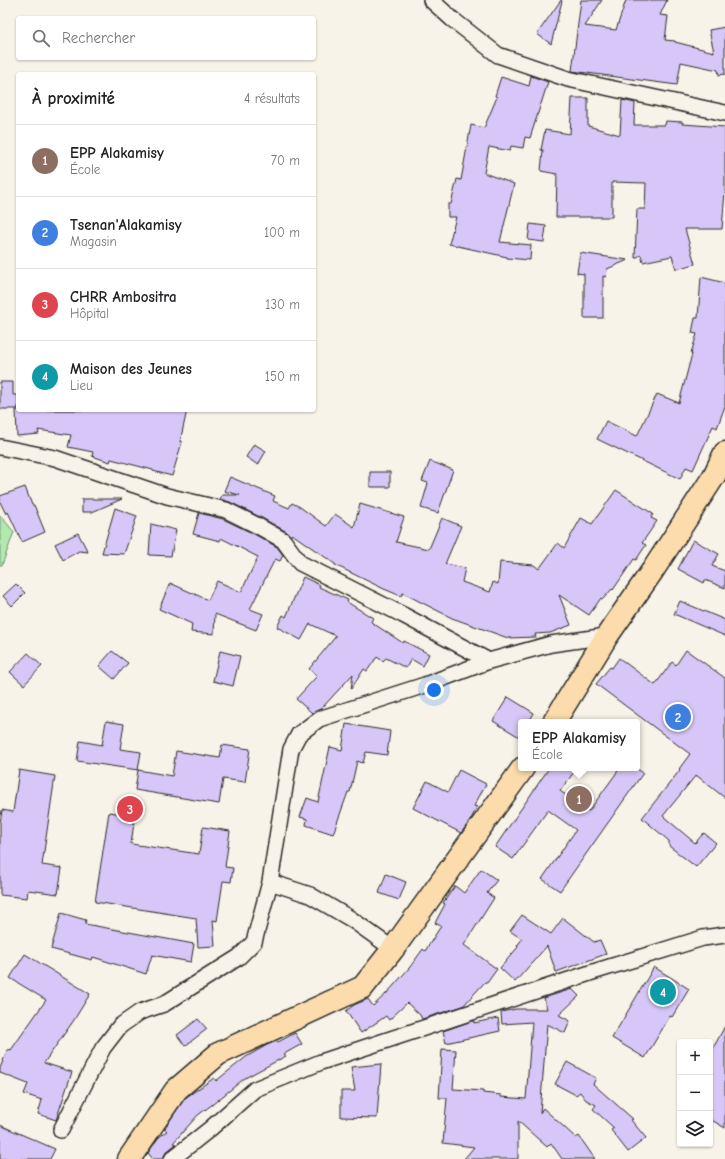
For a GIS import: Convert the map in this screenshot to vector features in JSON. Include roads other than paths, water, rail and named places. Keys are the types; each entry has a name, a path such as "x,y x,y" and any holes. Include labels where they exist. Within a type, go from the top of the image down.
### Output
{"main road":[{"path":"556,719 607,636 653,570 710,483 725,453"},
{"path":"129,1159 176,1090 218,1054 363,987 521,771"}],"street":[{"path":"431,0 452,19 498,55 568,79 725,113"},
{"path":"0,447 55,458 167,496 226,510 283,540 300,563 490,661"},
{"path":"61,1130 103,1048 120,1026 140,1012 164,1004 239,957 254,942 270,882 291,749 299,734 319,719 425,685 490,661 551,644 607,636"},
{"path":"270,882 310,895 352,919 392,949"},
{"path":"172,1159 211,1128 255,1089 321,1062 593,972 703,938 725,935"}],"place":[{"name":"Tsenan'Alakamisy","path":"678,717"},
{"name":"EPP Alakamisy","path":"579,799"},
{"name":"CHRR Ambositra","path":"130,809"},
{"name":"Maison des Jeunes","path":"663,992"}]}
